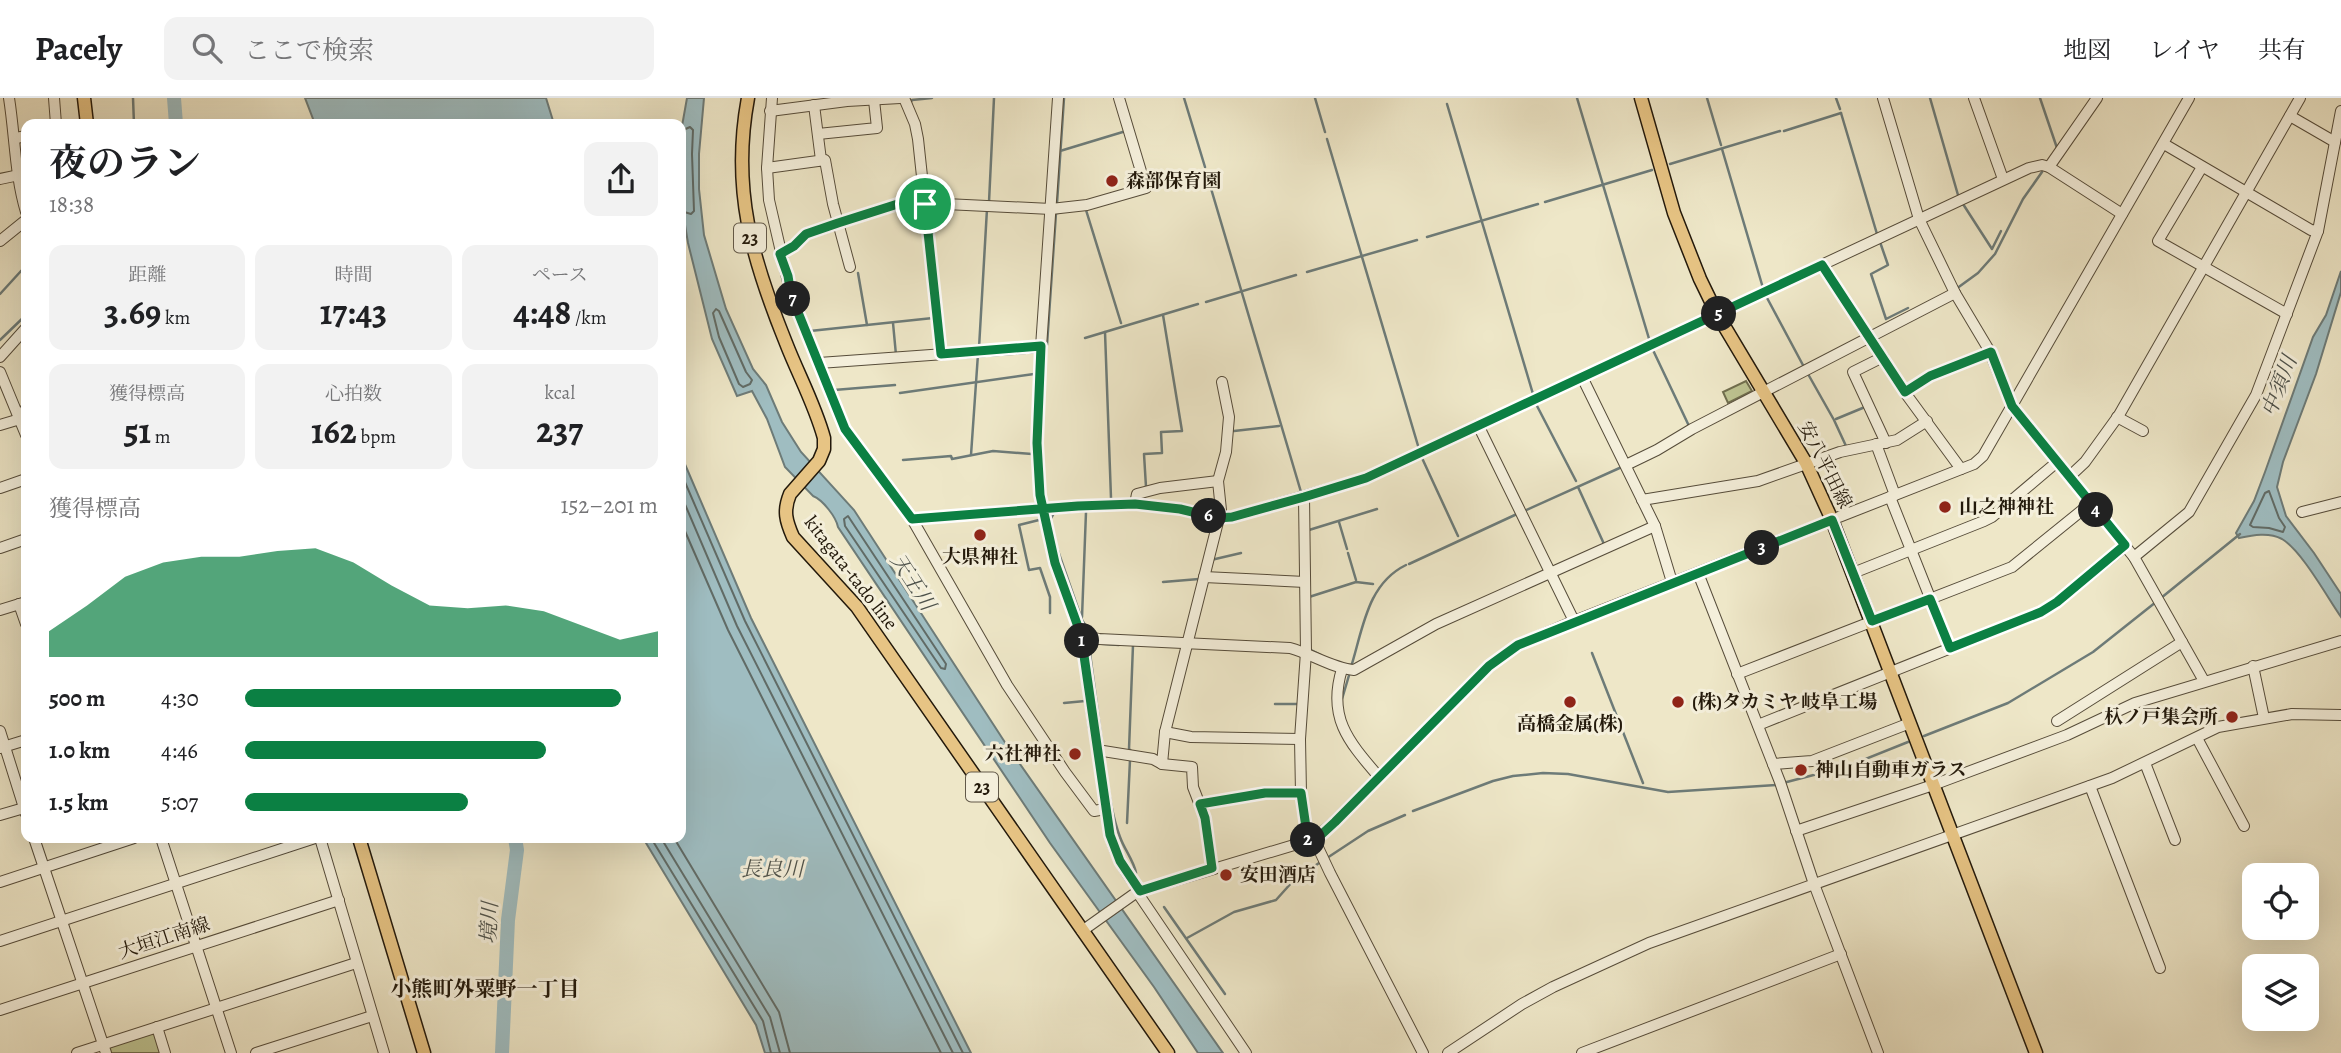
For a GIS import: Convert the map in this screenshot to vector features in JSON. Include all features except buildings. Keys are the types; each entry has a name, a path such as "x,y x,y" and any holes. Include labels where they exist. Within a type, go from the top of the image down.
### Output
{"main road":[{"path":"84,98 86,119"},
{"name":"kitagata-tado line","path":"748,98 742,151 747,223 753,255 822,431 824,449 819,461 790,494 785,513 793,537 857,607 1088,927 1168,1053"},
{"name":"安八平田線","path":"1641,98 1677,223 1700,279 1717,314 1806,463 1832,520 2036,1053"},
{"path":"361,843 425,1053"}],"street":[{"path":"9,98 21,137 21,186"},
{"path":"54,98 56,119"},
{"path":"772,98 767,168 769,200 780,254 791,295 845,429 912,519 1007,685 1065,772 1094,811 1105,809"},
{"path":"771,111 902,98 918,139 941,354"},
{"path":"1058,98 1037,443 1042,510 1055,563 1081,635 1105,809 1114,849 1136,894 1246,1053"},
{"path":"780,254 794,246 806,234 904,202 1051,209 1087,205 1146,188 1119,98"},
{"path":"1883,98 1919,219 1955,293 1991,352 2012,406 2134,557 2204,681"},
{"path":"1974,98 2003,179"},
{"path":"2049,167 2097,98"},
{"path":"1088,927 1136,894 1212,868 1311,840 1335,822 1502,655 1518,645 1974,464 1983,457 2189,98"},
{"path":"2069,477 2085,462 2117,417 2300,98"},
{"path":"818,134 877,128 874,100"},
{"path":"814,105 821,160"},
{"path":"2134,557 2189,512 2256,395 2318,231 2341,111"},
{"path":"2290,116 2335,142"},
{"path":"2164,144 2311,230 2318,231"},
{"path":"767,168 825,160 850,267"},
{"path":"912,519 1135,504 1180,509 1218,518 1232,517 1366,478 2029,168 2042,165 2049,167 2122,214"},
{"path":"2202,166 2158,241 2287,314"},
{"path":"0,179 19,175"},
{"path":"0,241 21,224"},
{"path":"1822,265 1905,392 1961,469"},
{"path":"1626,465 1955,293"},
{"path":"0,357 21,334"},
{"path":"819,363 1041,346"},
{"path":"1905,392 1930,376 1991,352"},
{"path":"1883,357 1853,372 1881,444 1893,496 1911,550 1950,648"},
{"path":"0,372 20,419 0,425"},
{"path":"1582,377 1655,526 1672,582"},
{"path":"1162,764 1165,732 1221,510 1217,481 1226,452 1229,416 1222,382"},
{"path":"2117,417 2143,431"},
{"path":"1642,500 1744,484 1840,452 1897,440 1927,421"},
{"path":"1478,425 1574,621"},
{"path":"1853,573 1992,517 2057,462"},
{"path":"0,488 21,481"},
{"path":"1135,504 1137,494 1160,488 1217,481"},
{"path":"1304,497 1306,652 1300,738 1301,793 1311,840 1423,1053"},
{"path":"2302,512 2341,502"},
{"path":"1737,674 2012,567 2091,503"},
{"path":"1081,635 1099,639 1290,648 1306,652 1342,669 1354,670 1436,624 1655,526"},
{"path":"0,548 21,541"},
{"path":"1758,725 2041,612 2057,602 2125,545"},
{"path":"1698,573 1773,764 1814,884 1878,1053"},
{"path":"1204,577 1305,582"},
{"path":"0,610 21,604"},
{"path":"1796,831 2067,736 2135,703 2341,641"},
{"path":"2057,721 2182,642"},
{"path":"2253,666 2263,718"},
{"path":"1342,669 1339,679 1338,719 1352,746 1379,777"},
{"path":"1448,1053 1522,1004 1649,943 2090,786 2218,727 2292,714 2341,715"},
{"path":"1773,764 1812,761 1910,723"},
{"path":"0,732 2,748 21,800"},
{"path":"1165,732 1191,737 1300,738"},
{"path":"2197,738 2244,826"},
{"path":"2,748 21,742"},
{"path":"1097,750 1153,759 1162,764 1192,767 1193,787 1205,818 1212,868"},
{"path":"2144,763 2175,840"},
{"path":"2090,786 2160,968"},
{"path":"1200,804 1265,793 1301,793"},
{"path":"0,816 21,812"},
{"path":"36,843 105,1049"},
{"path":"163,843 231,1053"},
{"path":"0,941 303,843"},
{"path":"320,843 384,1053"},
{"path":"0,882 44,868 99,844"},
{"name":"大垣江南線","path":"0,1010 339,900"},
{"path":"1582,1053 1841,954"},
{"path":"77,1053 105,1049 157,1027 356,963"},
{"path":"256,1053 372,1016"},
{"path":"157,1027 165,1053"}],"green space":[{"path":"1746,381 1752,391 1728,403 1723,392"},
{"path":"150,1033 156,1034 162,1053 108,1053 108,1046"}],"water":[{"path":"305,98 546,98 552,119 313,119"},
{"name":"天王川","path":"687,98 704,98 699,189 704,235 726,309 753,369 766,385 782,422 801,452 854,510 1008,747 1223,1053 1198,1053 1050,843 838,527 832,514 785,467 767,419 752,391 737,396 712,339 688,243 686,119 683,119"},
{"path":"2341,271 2341,292 2277,487 2286,516 2341,594 2341,617 2290,545 2272,535 2239,538 2236,533 2254,501 2313,337 2326,315"},
{"name":"長良川","path":"686,467 751,618 971,1053 765,1053 756,1025 646,843 686,843"}],"waterway":[{"path":"133,98 134,119"},
{"name":"境川","path":"174,98 176,119"},
{"path":"910,104 912,100 932,98"},
{"path":"989,202 994,98"},
{"path":"1057,203 1064,98"},
{"path":"1184,98 1205,167"},
{"path":"1315,98 1325,132"},
{"path":"1577,98 1650,342"},
{"path":"1707,98 1721,145"},
{"path":"1836,98 1840,109"},
{"path":"1930,98 1958,195"},
{"path":"2040,98 2057,148"},
{"path":"1447,104 1533,394"},
{"path":"1841,113 1877,234"},
{"path":"1784,131 1841,113"},
{"path":"1060,151 1126,131"},
{"path":"1670,164 1780,131"},
{"path":"1327,139 1419,449"},
{"path":"1722,149 1763,288"},
{"path":"1545,202 1652,170"},
{"path":"1956,289 1978,273 1995,254 2023,199 2042,172"},
{"path":"1207,175 1301,492 1299,493"},
{"path":"1427,237 1538,204"},
{"path":"1960,205 1963,204 1992,249 2001,231"},
{"path":"979,348 987,209"},
{"path":"1086,210 1121,323"},
{"path":"1047,345 1058,213"},
{"path":"1307,272 1417,240"},
{"path":"1880,242 1888,265 1871,274 1886,319 1908,308"},
{"path":"0,294 21,271"},
{"path":"858,273 867,325"},
{"path":"1206,302 1296,275"},
{"path":"1766,296 1804,367"},
{"path":"1085,338 1198,304"},
{"path":"1146,487 1144,454 1162,453 1161,432 1182,431 1163,315"},
{"path":"809,328 810,331 933,318"},
{"path":"0,340 21,320"},
{"path":"893,323 896,355"},
{"path":"1105,332 1111,498"},
{"path":"1652,348 1690,425"},
{"path":"1044,381 1046,349"},
{"path":"971,455 978,354"},
{"path":"900,393 1034,374"},
{"path":"1808,374 1834,420 1846,446 1843,447"},
{"path":"834,390 895,385"},
{"path":"1536,404 1576,481"},
{"path":"1836,419 1865,407"},
{"path":"1234,431 1279,426"},
{"path":"903,460 951,456 952,459 993,451 1032,454"},
{"path":"1422,458 1458,536"},
{"path":"1524,511 1624,466"},
{"path":"1578,487 1604,544"},
{"path":"1309,530 1377,509"},
{"path":"1049,522 1054,513 1097,510"},
{"path":"1082,617 1086,512"},
{"path":"1409,564 1517,514"},
{"path":"1039,520 1019,525 1029,570 1040,568 1050,597 1050,613"},
{"path":"1339,522 1347,549"},
{"path":"2161,598 2240,534"},
{"path":"1057,548 1082,620 1088,630 1094,633"},
{"path":"1211,560 1241,553"},
{"path":"1348,553 1356,580"},
{"path":"1351,667 1363,623 1375,596 1393,573 1406,565"},
{"path":"1163,582 1199,579"},
{"path":"1309,597 1356,582 1373,584"},
{"path":"1924,736 2008,703 2093,652 2156,602"},
{"path":"1076,638 1080,663"},
{"path":"1102,743 1089,646 1090,643 1119,645"},
{"path":"1132,752 1129,749 1133,645"},
{"path":"1311,650 1321,655"},
{"path":"1592,653 1643,783"},
{"path":"1081,668 1089,728"},
{"path":"1342,699 1350,672"},
{"path":"1064,703 1085,701"},
{"path":"1275,704 1299,704"},
{"path":"1783,783 1848,766 1908,742"},
{"path":"1104,760 1117,828 1136,873"},
{"path":"1127,823 1130,760"},
{"path":"1413,811 1493,781 1543,773 1568,774 1668,792 1776,785"},
{"path":"1327,858 1368,831 1405,815"},
{"name":"境川","path":"502,1053 508,920 516,843"},
{"path":"1187,938 1234,912 1276,900 1293,881 1319,863"},
{"path":"1164,907 1225,994"}],"place":[{"name":"森部保育園","path":"1112,181"},
{"name":"山之神神社","path":"1945,507"},
{"name":"大県神社","path":"980,535"},
{"name":"高橋金属(株)","path":"1570,702"},
{"name":"(株)タカミヤ 岐阜工場","path":"1678,702"},
{"name":"杁ノ戸集会所","path":"2232,717"},
{"name":"六社神社","path":"1075,754"},
{"name":"神山自動車ガラス","path":"1801,770"},
{"name":"安田酒店","path":"1226,875"}],"district":[{"name":"小熊町外粟野一丁目","path":"485,989"}],"route":[{"path":"925,204 904,202 891,205 806,234 794,246 780,254 791,295 845,429 912,519 1042,510 1078,506 1135,504 1180,509 1218,518 1232,517 1304,497 1366,478 1822,265 1905,392 1930,376 1991,352 2012,406 2125,545 2057,602 2041,612 1950,648 1930,599 1872,621 1832,520 1518,645 1489,666 1335,822 1314,839 1308,841 1301,793 1265,793 1200,804 1205,818 1212,868 1140,891 1120,861 1110,835 1081,635 1055,563 1042,510 1037,443 1041,346 941,354 925,204"}],"water label":[{"name":"中須川","path":"2279,386"}]}
